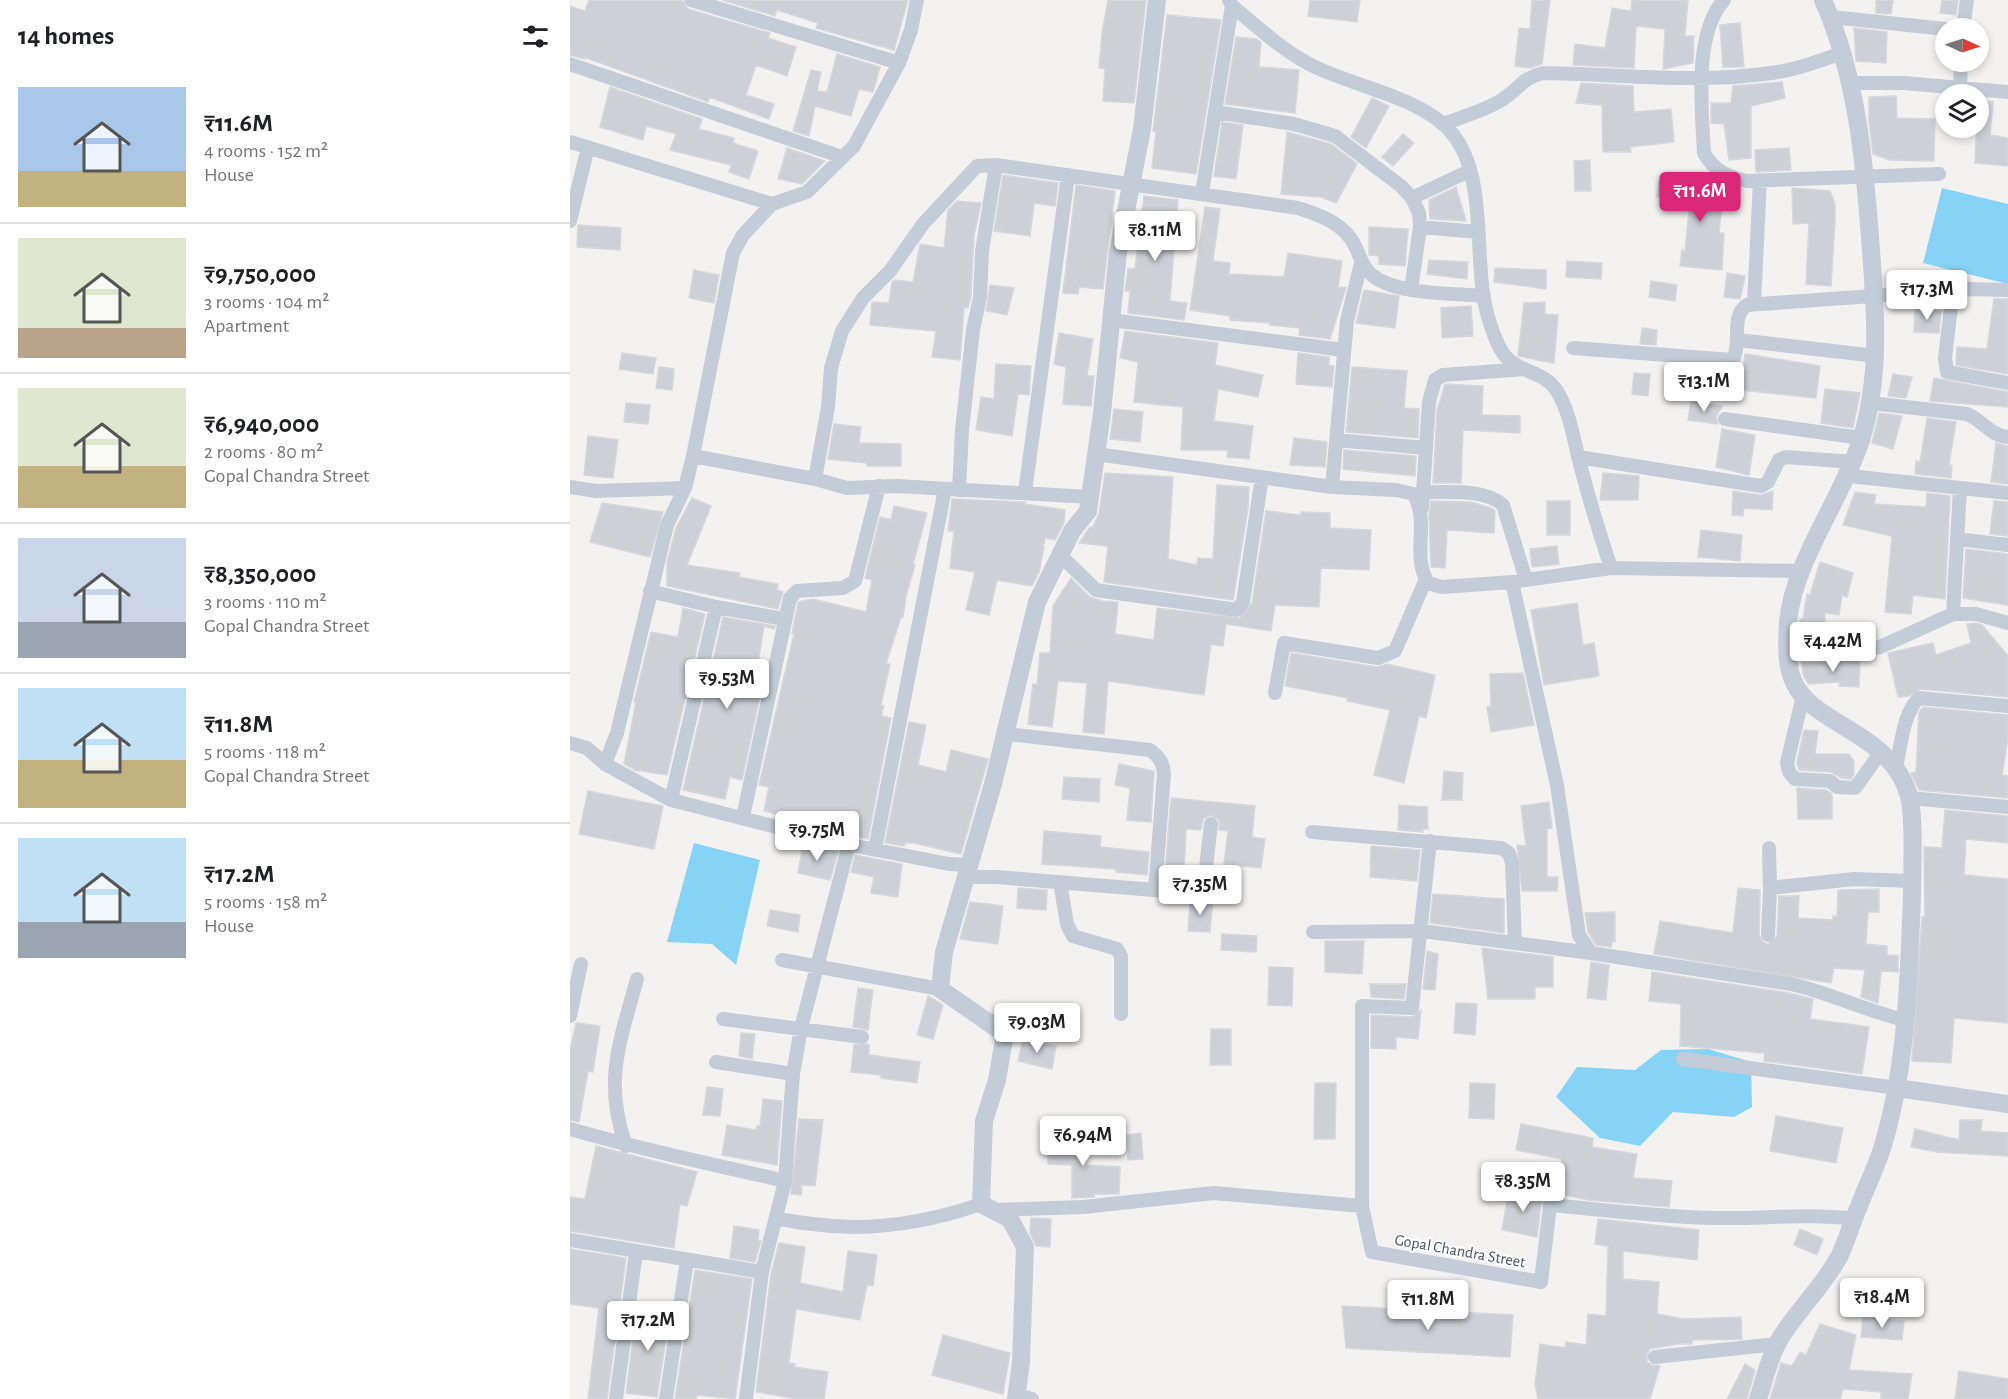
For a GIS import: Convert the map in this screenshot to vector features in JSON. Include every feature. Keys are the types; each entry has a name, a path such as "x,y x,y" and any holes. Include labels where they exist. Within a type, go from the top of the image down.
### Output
{"street":[{"path":"691,0 899,63"},
{"path":"605,764 617,733 667,525 685,488 733,254 742,236 772,204 807,192 854,146 899,63 911,30 917,0"},
{"path":"940,989 944,952 1007,734 1037,602 1072,531 1088,512 1118,252 1142,129 1157,0"},
{"path":"1724,0 1716,8 1704,51 1704,153 1711,165 1729,177 1760,180 1939,174"},
{"path":"1758,1399 1777,1344 1839,1256 1883,1145 1897,1088 1905,1020 1912,881 1910,798 1896,767 1869,741 1814,708 1791,678 1787,654 1788,618 1802,571 1851,469 1871,403 1876,356 1875,295 1865,175 1850,83 1831,18 1823,0"},
{"path":"1964,18 1967,0"},
{"path":"1202,193 1230,3"},
{"path":"1230,3 1285,49 1314,67 1426,112 1456,137 1464,152 1469,171 1484,296 1490,322 1508,359 1542,376 1556,389 1567,410 1578,457 1611,568"},
{"path":"1831,18 1935,28"},
{"path":"1443,124 1499,102 1514,92 1528,76 1543,73 1703,78 1771,73 1798,68 1842,53"},
{"path":"570,64 842,157"},
{"path":"1850,83 1905,83 1935,86"},
{"path":"1989,91 2008,92"},
{"path":"1215,112 1294,124 1335,136 1348,144 1412,198 1419,213 1420,227 1411,290"},
{"path":"570,141 772,204"},
{"path":"570,221 588,147"},
{"path":"875,849 952,489 962,430 973,330 980,297 982,251 996,165"},
{"path":"815,479 828,407 831,368 842,331 863,298 890,271 923,224 977,166 996,165 1298,208 1319,215 1337,225 1350,237 1361,263 1382,281 1411,290 1484,296"},
{"path":"1412,198 1469,171"},
{"path":"1025,492 1068,175"},
{"path":"1754,304 1760,180"},
{"path":"1420,227 1478,232"},
{"path":"1332,487 1344,350 1351,298 1361,263"},
{"path":"1953,290 1945,358 1947,372 2008,383"},
{"path":"1573,348 1722,361 1733,360 1737,351 1737,318 1741,309 1754,304 1953,290 2008,290"},
{"path":"1111,320 1344,350"},
{"path":"1738,340 1876,356"},
{"path":"1528,369 1443,375 1435,380 1429,402 1422,510 1420,569 1426,579 1442,587 1519,581 1611,568 1802,571"},
{"path":"1871,403 1967,414 1978,418 1992,432 2008,437"},
{"path":"1725,419 1861,438"},
{"path":"1336,440 1426,448"},
{"path":"1096,454 1332,487 1396,490 1414,494 1422,510"},
{"path":"693,456 815,479 847,488 879,486 1090,497"},
{"path":"1578,457 1761,486 1768,482 1779,460 1786,457 1960,488 2008,493"},
{"path":"1060,555 1096,590 1237,609 1243,602 1262,477"},
{"path":"742,817 790,598 797,591 843,588 855,581 879,486"},
{"path":"570,487 596,491 685,488"},
{"path":"1953,614 1960,488"},
{"path":"1423,492 1483,494 1494,497 1503,505 1506,512 1557,785 1579,935 1591,953"},
{"path":"1957,539 2008,545"},
{"path":"1275,693 1284,643 1378,658 1395,651 1426,579"},
{"path":"650,591 716,607 784,619"},
{"path":"671,800 716,607"},
{"path":"1787,654 1853,652 1880,647 1953,614 1976,614 2008,623"},
{"path":"1803,696 1787,762 1789,772 1795,780 1830,781 1837,787 1855,788 1881,752"},
{"path":"1896,767 1912,704 1919,698 2008,706"},
{"path":"1007,734 1150,750 1158,756 1163,762 1164,774 1155,890"},
{"path":"570,743 587,748 605,764 671,800 849,844 949,864 968,871 1060,882 1203,894 1211,824"},
{"path":"1910,798 2008,807"},
{"path":"1312,832 1489,846 1509,853 1512,863 1515,943"},
{"path":"776,1219 811,1224 885,1226 919,1222 987,1207 1083,1207 1214,1193 1362,1206 1362,1006 1412,1008 1430,841"},
{"path":"746,1399 762,1272 785,1181 793,1074 801,1029 819,967 849,844"},
{"path":"1768,935 1769,848"},
{"path":"1770,888 1854,879 1912,881"},
{"path":"1060,882 1067,924 1073,936 1117,949 1121,956 1121,1014"},
{"path":"1313,932 1422,931 1591,953 1791,984 1814,990 1866,1011 1905,1020"},
{"path":"782,960 940,989 1005,1034 997,1080 984,1121 987,1207"},
{"path":"570,1016 581,964"},
{"path":"626,1146 617,1121 613,1094 614,1069 637,979"},
{"path":"723,1019 862,1037"},
{"path":"1683,1059 2008,1104"},
{"path":"716,1062 793,1074"},
{"path":"570,1129 626,1146 785,1181"},
{"name":"Gopal Chandra Street","path":"1362,1206 1372,1252 1540,1282 1550,1204 1647,1216 1716,1218 1815,1214 1854,1219"},
{"path":"987,1207 1010,1219 1025,1247 1022,1398"},
{"path":"570,1240 762,1272"},
{"path":"616,1399 636,1252"},
{"path":"666,1399 687,1260"},
{"path":"1654,1358 1777,1344"}],"water":[{"path":"1942,188 2008,204 2008,284 1923,263"},
{"path":"694,843 760,860 736,965 712,944 667,942"},
{"path":"1708,1049 1751,1062 1752,1107 1734,1117 1673,1112 1640,1146 1600,1138 1556,1097 1577,1067 1635,1070 1661,1050"}],"building":[{"path":"589,0 682,0 688,9 770,33 768,38 796,47 787,76 756,65 746,95 774,104 769,119 709,97 708,102 584,57 584,59 570,55 570,6 585,11"},
{"path":"722,0 908,0 894,50 816,28 818,23 777,10 775,16"},
{"path":"1108,0 1146,0 1134,103 1103,101 1105,69 1099,68"},
{"path":"1310,0 1360,0 1357,22 1308,16"},
{"path":"1532,0 1550,0 1542,64 1530,68 1515,66 1519,28 1530,29"},
{"path":"1632,0 1688,0 1685,36 1694,36 1693,63 1663,69 1665,29 1636,26 1634,68 1573,65 1575,44 1605,48 1612,8 1631,11"},
{"path":"1876,0 1893,0 1891,14 1876,13"},
{"path":"1942,0 1958,0 1956,15 1940,13"},
{"path":"1167,15 1221,20 1196,174 1152,168 1156,131 1153,131"},
{"path":"1740,23 1744,67 1723,67 1720,25"},
{"path":"1854,28 1887,32 1886,63 1856,61"},
{"path":"1236,37 1257,39 1261,42 1259,67 1299,70 1295,113 1225,104"},
{"path":"837,54 880,67 873,92 859,89 851,116 815,106 809,136 793,131 811,70 821,72 817,91 827,92"},
{"path":"1782,82 1785,98 1751,106 1751,158 1729,160 1724,124 1711,123 1711,103 1731,103 1733,86"},
{"path":"1581,83 1633,86 1634,112 1671,109 1674,142 1630,147 1631,152 1603,152 1602,105 1576,103"},
{"path":"610,87 702,119 699,129 734,138 733,143 758,151 749,179 729,172 731,165 670,150 676,134 646,126 643,140 600,127"},
{"path":"1896,96 1897,118 1935,119 1934,161 1890,160 1873,154 1869,97"},
{"path":"1372,98 1389,106 1366,148 1351,137"},
{"path":"1989,101 1993,102 1990,135 2008,138 2008,166 1975,163 1976,138 1989,138"},
{"path":"1222,122 1243,125 1236,179 1214,176"},
{"path":"1287,132 1331,144 1357,164 1336,203 1321,197 1281,194"},
{"path":"1403,134 1414,143 1393,166 1382,157"},
{"path":"787,148 825,161 802,184 778,179"},
{"path":"1789,148 1791,170 1756,172 1755,150"},
{"path":"1590,160 1591,191 1575,191 1574,161"},
{"path":"1003,175 1058,183 1055,206 1034,203 1030,236 994,231"},
{"path":"1659,181 1724,187 1719,233 1724,233 1722,270 1680,266 1682,250 1685,251 1690,200 1657,197"},
{"path":"1076,185 1115,191 1103,289 1079,287 1078,294 1063,293"},
{"path":"1456,187 1466,221 1430,219 1429,200"},
{"path":"1792,188 1830,191 1835,204 1831,286 1806,284 1809,223 1793,224"},
{"path":"1144,196 1178,200 1170,301 1187,303 1184,320 1128,313 1130,291 1125,291 1128,269 1135,269"},
{"path":"957,201 981,203 974,236 971,296 968,308 964,307 960,360 932,357 936,331 870,325 872,302 889,303 894,280 913,282 920,244 944,248 948,210"},
{"path":"1205,207 1220,209 1213,261 1230,263 1229,274 1284,277 1288,253 1342,261 1338,287 1346,288 1330,339 1299,335 1300,328 1230,320 1230,316 1190,310"},
{"path":"578,225 621,228 620,250 577,247"},
{"path":"1369,227 1408,229 1405,266 1379,264 1379,256 1369,255"},
{"path":"1429,260 1468,262 1467,279 1427,274"},
{"path":"1567,261 1602,263 1601,279 1566,277"},
{"path":"1495,268 1546,270 1546,289 1494,282"},
{"path":"694,270 719,275 714,303 689,298"},
{"path":"1727,273 1745,276 1740,299 1724,297"},
{"path":"1651,281 1677,285 1675,301 1649,297"},
{"path":"990,285 1014,288 1007,315 986,311"},
{"path":"1364,290 1399,296 1395,328 1356,323"},
{"path":"1994,299 2008,299 2008,374 1956,365 1957,347 1987,349"},
{"path":"1545,302 1545,314 1558,315 1554,363 1518,356 1524,303"},
{"path":"1471,306 1473,336 1442,338 1441,308"},
{"path":"1915,310 1941,311 1939,333 1914,332"},
{"path":"1642,328 1657,330 1656,345 1640,344"},
{"path":"1125,331 1218,343 1215,365 1263,375 1258,397 1218,389 1214,421 1253,426 1249,459 1227,457 1228,450 1181,450 1183,407 1134,402 1138,362 1120,358"},
{"path":"1059,333 1093,339 1087,376 1094,376 1091,406 1063,404 1066,367 1054,364"},
{"path":"622,353 656,358 653,374 619,369"},
{"path":"1298,353 1329,357 1329,365 1334,366 1332,387 1296,384"},
{"path":"1745,354 1820,366 1816,398 1741,390"},
{"path":"996,364 1031,366 1029,395 1018,394 1012,436 976,430 981,397 994,399"},
{"path":"659,367 674,369 672,390 656,388"},
{"path":"1352,367 1407,371 1404,408 1419,409 1418,438 1346,432"},
{"path":"1634,373 1650,374 1648,396 1632,394"},
{"path":"1893,374 1912,377 1906,398 1888,396"},
{"path":"1934,378 2008,392 2008,407 1930,401"},
{"path":"1445,384 1483,386 1482,415 1520,416 1520,433 1463,430 1461,483 1433,483 1437,411"},
{"path":"1825,389 1860,393 1853,428 1821,423"},
{"path":"1691,401 1722,406 1716,417 1718,424 1688,420"},
{"path":"626,403 650,405 648,424 624,422"},
{"path":"1114,409 1143,412 1140,442 1110,439"},
{"path":"1879,413 1902,416 1893,449 1872,443"},
{"path":"1927,418 1956,422 1949,465 1952,465 1951,478 1915,474 1916,461 1920,462"},
{"path":"834,424 861,427 859,443 901,444 901,466 867,466 867,463 828,459"},
{"path":"1722,429 1755,435 1749,475 1716,467"},
{"path":"588,436 618,440 613,478 584,475"},
{"path":"1294,438 1327,442 1325,467 1290,465"},
{"path":"1996,443 2008,446 2008,484 1991,482"},
{"path":"1344,450 1416,456 1415,476 1343,469"},
{"path":"1105,473 1173,477 1168,559 1197,565 1198,558 1213,559 1217,485 1249,487 1248,509 1233,600 1104,582 1108,546 1079,543 1090,527 1093,527 1099,513"},
{"path":"1603,473 1639,476 1638,500 1600,500"},
{"path":"1733,491 1760,495 1773,491 1772,510 1744,508 1743,516 1732,515"},
{"path":"1855,492 1876,495 1874,504 1926,507 1927,493 1950,496 1945,599 1913,595 1911,614 1885,612 1892,536 1843,525"},
{"path":"692,498 711,506 687,565 740,573 739,577 778,584 777,590 783,592 778,609 667,586 667,562 676,528"},
{"path":"952,499 1025,502 1024,504 1065,510 1064,523 1055,540 1045,538 1044,544 1041,544 1044,547 1039,572 1032,586 997,580 989,615 966,610 975,572 950,568 954,531 948,531"},
{"path":"1431,501 1471,502 1491,508 1495,511 1494,533 1447,530 1445,568 1431,567 1429,515"},
{"path":"1547,501 1570,501 1570,535 1547,535"},
{"path":"1994,501 2008,502 2008,536 1990,534"},
{"path":"602,503 663,512 650,557 590,542"},
{"path":"894,506 927,513 913,564 915,565 903,617 901,617 886,664 890,664 881,705 884,706 881,716 891,718 868,839 823,830 825,821 782,811 781,815 764,811 769,787 759,785 794,634 792,633 798,602 813,599 866,612 872,580 865,578 880,517 891,520"},
{"path":"1266,511 1301,515 1301,512 1330,513 1330,528 1371,530 1369,570 1321,568 1319,607 1275,605 1271,631 1226,624 1223,646 1211,644 1204,695 1108,681 1104,734 1083,732 1087,683 1058,681 1052,727 1028,724 1033,684 1037,685 1040,653 1050,653 1053,606 1071,578 1090,597 1102,601 1118,602 1115,634 1154,640 1157,608 1240,618 1252,603"},
{"path":"1701,530 1742,535 1740,561 1698,557"},
{"path":"1557,546 1559,564 1532,567 1530,549"},
{"path":"1966,549 2008,554 2008,605 1963,598"},
{"path":"1820,562 1853,573 1847,597 1842,595 1839,615 1825,613 1824,641 1799,637 1800,619 1803,619 1807,594 1810,595"},
{"path":"1577,603 1583,645 1594,643 1599,676 1544,685 1531,610"},
{"path":"683,608 705,614 667,775 635,770 624,764 636,702 634,702 651,632 678,637"},
{"path":"723,617 775,626 774,629 764,626 756,675 764,677 742,780 730,777 725,799 683,790"},
{"path":"1967,624 1982,625 2008,656 2008,697 1920,689 1909,696 1898,697 1888,653 1933,643 1936,655 1971,643"},
{"path":"1291,653 1377,667 1387,664 1435,675 1426,718 1419,716 1404,783 1374,775 1390,710 1347,701 1348,698 1285,686"},
{"path":"1860,660 1859,687 1839,686 1840,682 1808,684 1803,674 1802,663"},
{"path":"1523,673 1534,725 1491,732 1487,707 1491,706 1490,674"},
{"path":"1923,707 2008,715 2008,738 2002,775 2008,776 2008,798 1919,790 1911,773 1916,772 1919,712"},
{"path":"909,722 926,725 918,765 946,772 951,750 988,759 961,854 914,843 905,843 904,846 885,843"},
{"path":"1804,730 1818,731 1815,754 1849,754 1854,761 1854,774 1851,779 1841,778 1831,772 1799,770 1797,762"},
{"path":"1119,764 1154,771 1151,822 1127,820 1130,788 1115,785"},
{"path":"1444,771 1463,773 1462,800 1442,800"},
{"path":"1064,777 1100,779 1099,802 1062,799"},
{"path":"1797,788 1826,790 1832,794 1832,819 1798,819"},
{"path":"588,791 663,806 654,849 579,834"},
{"path":"1171,798 1255,806 1252,837 1265,839 1261,868 1224,864 1228,831 1219,830 1219,820 1211,815 1203,819 1201,830 1186,829 1184,875 1165,873"},
{"path":"1549,802 1552,828 1547,829 1547,877 1558,877 1557,891 1522,891 1517,845 1526,846 1521,806"},
{"path":"1399,805 1427,807 1428,829 1423,829 1423,832 1398,830"},
{"path":"1945,810 2008,816 2008,843 1966,839 1964,875 2008,879 2008,1023 1954,1018 1951,1063 1912,1061 1922,917 1925,917 1924,847 1942,848"},
{"path":"1044,831 1101,836 1100,847 1149,852 1147,875 1116,872 1116,869 1042,864"},
{"path":"803,845 838,852 830,880 798,873"},
{"path":"1371,846 1420,850 1417,881 1370,877"},
{"path":"855,855 902,864 898,897 871,893 874,877 851,872"},
{"path":"1018,888 1047,890 1046,910 1017,908"},
{"path":"1738,888 1760,890 1759,935 1763,942 1768,944 1777,936 1779,896 1799,896 1798,918 1833,920 1833,916 1837,917 1838,890 1879,889 1879,912 1868,912 1866,944 1887,946 1887,955 1898,956 1898,972 1881,971 1878,1003 1861,997 1865,970 1834,968 1831,983 1654,954 1660,921 1733,933"},
{"path":"1433,894 1504,899 1504,933 1430,923"},
{"path":"1213,898 1210,932 1188,931 1190,902 1206,902"},
{"path":"970,902 1003,906 998,944 960,939"},
{"path":"770,910 800,915 798,932 767,926"},
{"path":"1615,912 1615,942 1612,942 1611,947 1596,945 1588,932 1585,913"},
{"path":"1222,934 1257,936 1256,952 1221,950"},
{"path":"1325,941 1364,941 1362,974 1325,972"},
{"path":"1482,948 1553,957 1553,987 1535,987 1535,999 1488,999"},
{"path":"1427,951 1438,954 1435,990 1423,989"},
{"path":"1591,962 1609,965 1606,1000 1587,998"},
{"path":"1269,967 1293,968 1292,1006 1268,1005"},
{"path":"1652,972 1789,993 1813,999 1810,1019 1869,1027 1862,1074 1764,1061 1765,1053 1680,1046 1681,1004 1649,1001"},
{"path":"1370,984 1406,984 1404,999 1371,997"},
{"path":"858,988 873,990 868,1030 853,1027"},
{"path":"928,996 943,1005 933,1039 917,1035"},
{"path":"1456,1003 1477,1004 1475,1035 1454,1033"},
{"path":"1421,1010 1418,1039 1396,1037 1396,1049 1371,1048 1371,1015 1412,1017"},
{"path":"576,1023 600,1026 593,1072 588,1071 579,1122 570,1120 570,1050"},
{"path":"1211,1029 1231,1029 1231,1065 1210,1065"},
{"path":"741,1033 755,1034 752,1059 739,1056"},
{"path":"1023,1039 1056,1046 1052,1069 1018,1061"},
{"path":"867,1044 869,1055 920,1062 917,1083 881,1078 881,1075 851,1072 854,1045"},
{"path":"1315,1083 1336,1083 1335,1139 1314,1139"},
{"path":"1470,1083 1495,1084 1494,1119 1469,1118"},
{"path":"707,1087 723,1089 720,1116 703,1115"},
{"path":"763,1099 782,1101 777,1165 722,1155 727,1125 756,1130 757,1126 760,1126"},
{"path":"1776,1116 1843,1128 1836,1163 1770,1151"},
{"path":"799,1119 823,1120 815,1186 802,1185 801,1195 791,1194"},
{"path":"1960,1120 1982,1120 1981,1131 2008,1133 2008,1156 1937,1152 1911,1147 1915,1129 1959,1140"},
{"path":"1521,1124 1593,1138 1592,1147 1637,1154 1633,1178 1672,1181 1669,1207 1588,1200 1555,1193 1562,1159 1516,1150"},
{"path":"1141,1133 1143,1159 1128,1160 1126,1135"},
{"path":"1049,1135 1087,1136 1086,1165 1120,1167 1119,1194 1094,1194 1094,1197 1072,1198 1072,1165 1048,1164"},
{"path":"596,1146 697,1172 687,1206 680,1204 674,1248 570,1231 570,1197 585,1199"},
{"path":"1509,1189 1546,1197 1541,1204 1537,1237 1502,1230"},
{"path":"1031,1218 1051,1219 1050,1247 1036,1246 1030,1233"},
{"path":"1598,1219 1699,1230 1697,1260 1623,1251 1623,1279 1659,1282 1657,1314 1684,1319 1741,1317 1742,1339 1692,1340 1692,1344 1650,1349 1647,1362 1660,1366 1650,1399 1538,1399 1535,1384 1540,1344 1565,1348 1566,1342 1586,1345 1588,1314 1606,1316 1608,1246 1595,1244"},
{"path":"734,1226 759,1230 758,1241 761,1241 755,1262 730,1258"},
{"path":"1800,1229 1823,1239 1817,1255 1794,1245"},
{"path":"779,1243 805,1247 800,1283 843,1292 848,1251 877,1255 873,1286 867,1285 860,1320 796,1309 789,1363 795,1364 794,1367 828,1372 824,1399 798,1399 756,1392 771,1274"},
{"path":"570,1249 626,1258 607,1399 588,1399 599,1308 570,1304"},
{"path":"695,1270 752,1279 735,1399 697,1395 696,1399 675,1399"},
{"path":"1342,1306 1513,1315 1510,1357 1346,1348"},
{"path":"637,1308 670,1313 657,1397 626,1393"},
{"path":"1863,1317 1904,1321 1902,1340 1861,1337"},
{"path":"1820,1324 1856,1335 1849,1370 1912,1374 1908,1399 1881,1399 1881,1392 1843,1389 1840,1399 1770,1399 1781,1363 1792,1366 1800,1352 1806,1355"},
{"path":"943,1335 1010,1353 1003,1394 932,1375"},
{"path":"1745,1364 1755,1370 1747,1399 1727,1399"},
{"path":"1959,1371 2008,1379 2008,1399 1955,1399"}]}
